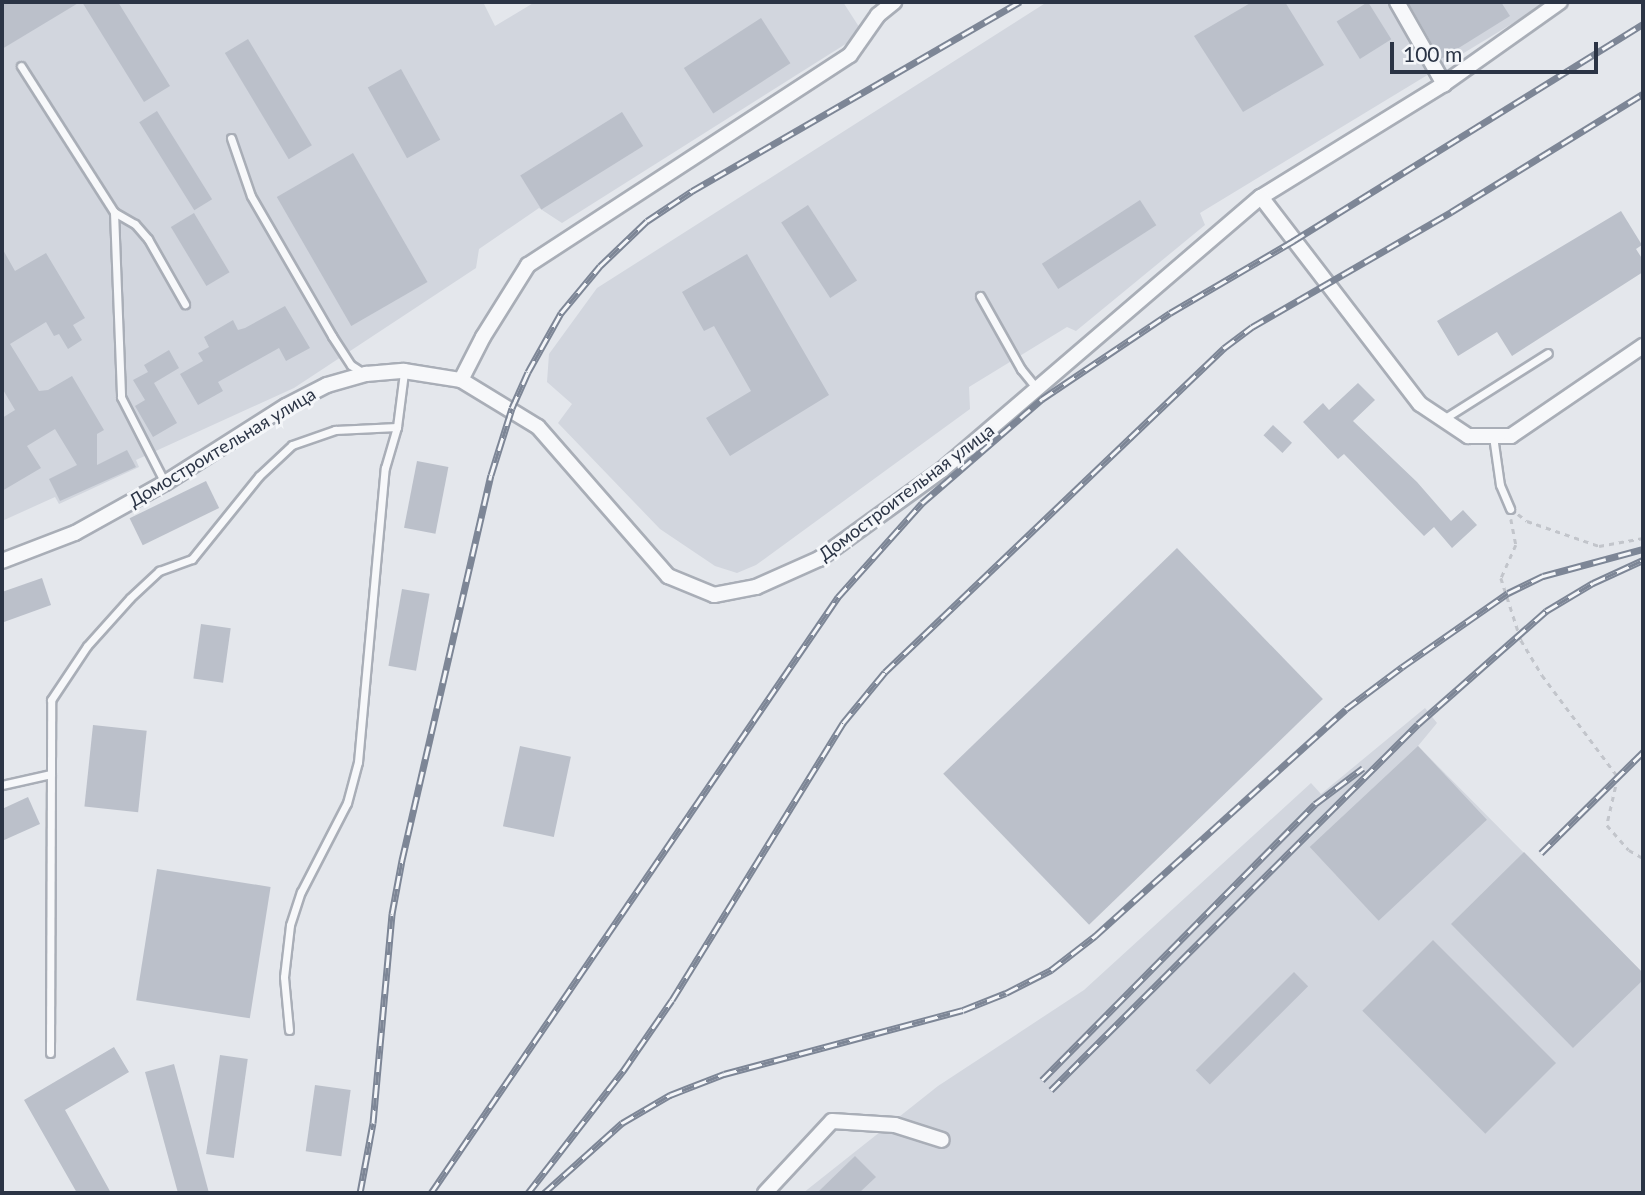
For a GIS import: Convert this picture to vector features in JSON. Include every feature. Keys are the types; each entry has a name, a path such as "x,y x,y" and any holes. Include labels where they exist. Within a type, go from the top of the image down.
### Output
{"street":[{"path":"461,380 483,337 528,265 850,55 878,15 894,2"},
{"path":"1397,2 1444,85"},
{"name":"Домостроительная улица","path":"2,561 75,533 165,483 286,406 327,385 366,374 404,371 461,380 538,427 668,576 714,595 756,587 819,559 942,470 1038,390 1215,233 1261,197 1444,85 1560,2"},
{"path":"1261,197 1325,284 1420,404 1468,436 1511,436 1643,346"},
{"path":"765,1193 832,1121 895,1125 942,1140"}],"lane":[{"path":"21,66 114,212 135,224 148,239 185,304"},
{"path":"231,138 251,196 331,336 351,365 366,374"},
{"path":"114,212 121,397 165,483"},
{"path":"980,296 1021,369 1038,390"},
{"path":"1442,420 1548,352"},
{"path":"289,1030 284,977 290,925 301,891 347,803 358,762 385,468 397,427 404,371"},
{"path":"50,1053 51,700 87,646 130,598 159,571 192,559 259,477 292,445 335,430 397,427"},
{"path":"1493,436 1500,485 1510,509"},
{"path":"2,785 51,774"}],"path":[{"path":"1510,509 1527,521 1599,546 1643,538"},
{"path":"1510,509 1516,545 1501,578 1521,640 1542,675 1618,777 1607,825 1629,850 1643,858"}],"shaded area":[{"path":"2,2 483,2 495,26 535,2 843,2 863,33 562,223 539,208 479,249 476,268 294,388 136,460 139,467 59,504 55,497 2,521"},
{"path":"1047,2 1548,2 1200,213 1205,225 1076,331 1067,327 969,387 970,409 756,565 737,573 715,566 660,529 558,423 572,404 547,382 549,354 597,288"},
{"path":"1425,708 1437,723 1418,746 1643,973 1643,1193 803,1193 938,1086 1084,990 1311,783 1321,794"}],"building":[{"path":"2,2 80,2 2,49"},
{"path":"82,2 118,2 170,86 144,102"},
{"path":"1252,2 1285,2 1324,65 1243,112 1194,36"},
{"path":"1368,2 1391,39 1360,59 1337,22"},
{"path":"1501,2 1510,16 1441,59 1409,4"},
{"path":"761,18 790,63 713,113 684,68"},
{"path":"248,39 312,145 289,159 225,53"},
{"path":"401,69 440,140 407,158 368,87"},
{"path":"157,111 212,199 194,210 139,122"},
{"path":"622,112 643,146 541,210 520,176"},
{"path":"353,153 428,282 351,326 277,197"},
{"path":"1140,200 1156,225 1058,289 1042,264"},
{"path":"808,205 857,280 830,298 781,222"},
{"path":"1621,211 1642,245 1636,249 1643,260 1643,272 1512,356 1497,332 1458,356 1437,321"},
{"path":"194,213 230,272 206,286 171,227"},
{"path":"2,248 15,271 46,253 85,318 73,325 82,340 68,349 59,334 54,336 46,322 10,344 39,391 48,390 72,376 104,430 97,434 97,465 127,450 136,467 60,501 49,479 77,465 55,429 27,446 41,468 2,491 2,418 15,410 2,388"},
{"path":"747,254 829,395 730,456 706,418 751,391 714,326 704,331 682,292"},
{"path":"285,306 310,348 286,361 279,348 218,382 223,391 198,405 180,374 203,361 198,353 209,347 204,337 233,320 238,330 245,328"},
{"path":"169,350 179,368 154,383 177,423 153,437 135,406 145,400 133,380 148,372 144,365"},
{"path":"1358,383 1375,400 1353,421 1417,482 1451,521 1463,510 1477,525 1452,548 1434,527 1424,536 1344,454 1338,459 1303,422 1323,403 1329,410"},
{"path":"1273,425 1292,443 1282,453 1263,435"},
{"path":"417,461 448,467 435,534 404,528"},
{"path":"206,481 219,508 143,545 130,518"},
{"path":"1177,548 1323,699 1089,925 943,774"},
{"path":"42,578 51,605 4,622 2,592"},
{"path":"402,589 430,594 416,671 388,666"},
{"path":"201,624 231,628 223,683 193,678"},
{"path":"93,725 147,731 138,812 84,807"},
{"path":"520,746 571,757 554,837 503,826"},
{"path":"1418,746 1487,820 1379,921 1310,847"},
{"path":"28,797 40,824 2,841 2,809"},
{"path":"1524,852 1643,973 1643,980 1573,1048 1451,924"},
{"path":"157,869 271,887 250,1018 136,1000"},
{"path":"1433,940 1556,1063 1485,1134 1362,1011"},
{"path":"1294,972 1308,986 1210,1084 1196,1070"},
{"path":"114,1047 129,1072 65,1110 111,1193 77,1193 24,1100"},
{"path":"220,1055 248,1059 234,1158 206,1154"},
{"path":"174,1064 209,1193 178,1193 145,1072"},
{"path":"315,1085 351,1090 341,1156 306,1151"},
{"path":"855,1156 876,1177 859,1193 817,1193"}],"railway":[{"path":"360,1193 373,1123 392,914 402,860 491,475 512,408 528,372 561,313 600,266 647,221 692,191 1020,2"},
{"path":"431,1193 838,597 922,503 1042,399 1170,313 1293,241 1643,24"},
{"path":"528,1193 623,1071 672,1000 843,723 885,672 1224,348 1252,327 1451,212 1643,94"},
{"path":"544,1193 622,1123 670,1095 724,1074 963,1010 1006,993 1051,970 1095,936 1346,709 1402,667 1508,593 1543,576 1643,549"},
{"path":"1051,1090 1418,724 1546,611 1593,583 1643,560"},
{"path":"1541,853 1643,752"},
{"path":"1042,1080 1315,804 1363,768"}]}
